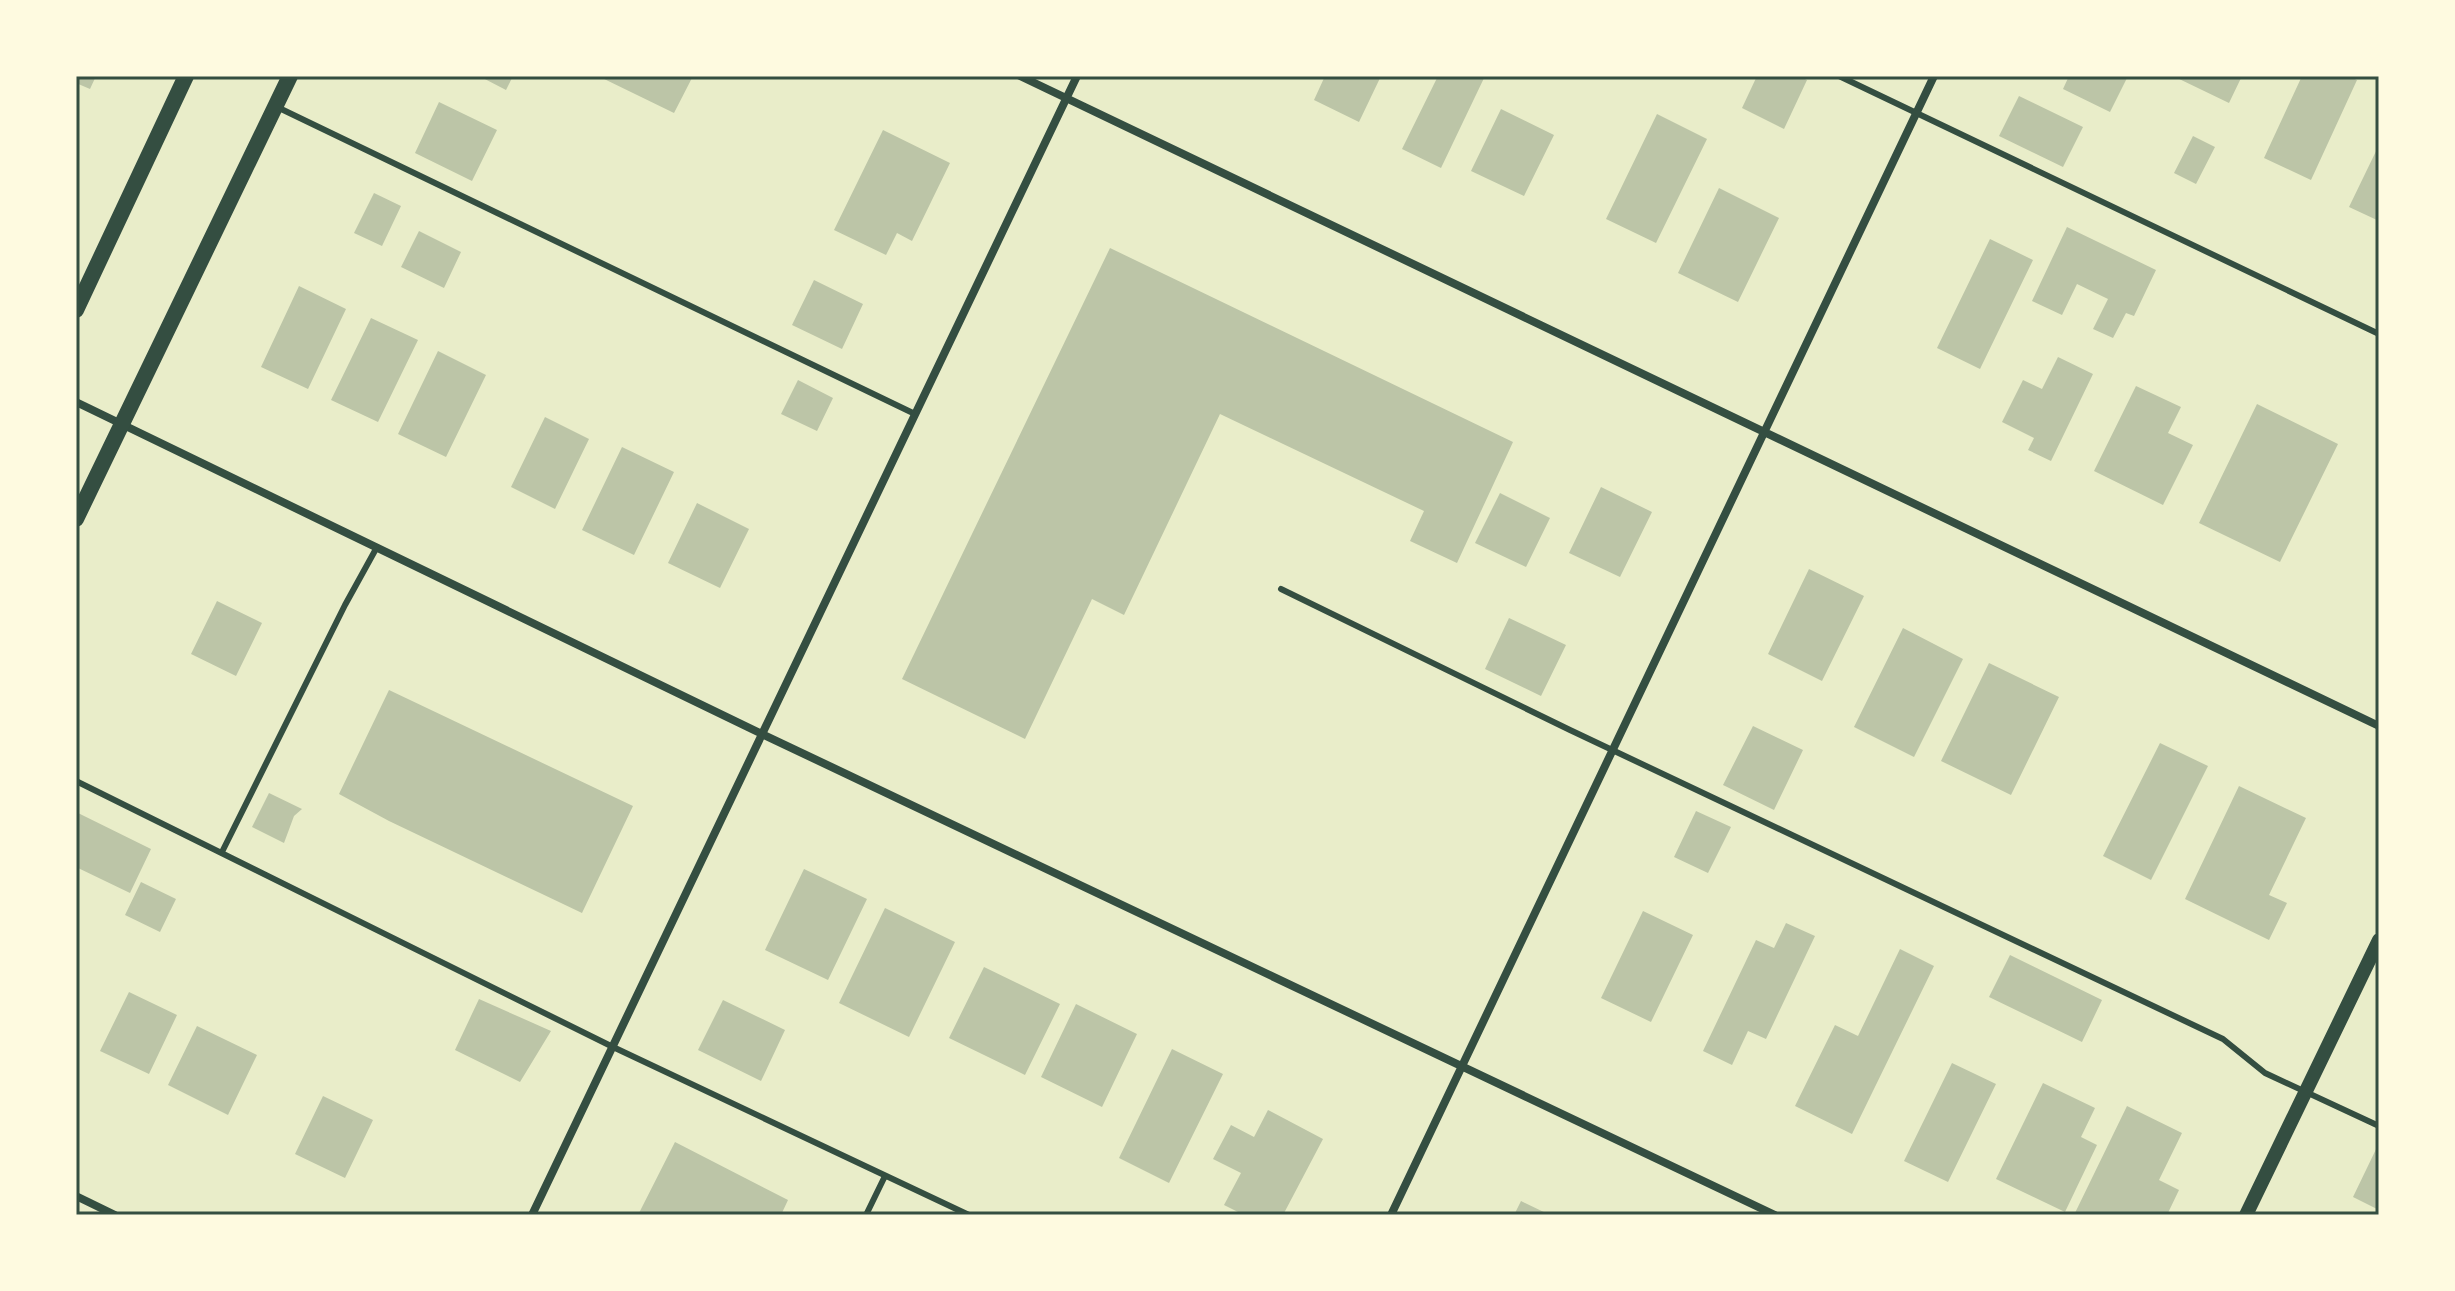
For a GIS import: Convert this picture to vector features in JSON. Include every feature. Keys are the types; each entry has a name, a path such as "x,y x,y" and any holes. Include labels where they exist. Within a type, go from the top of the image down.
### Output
{"main road":[{"path":"76,310 186,76"},
{"path":"76,519 290,76"}],"street":[{"path":"1020,76 2379,726"},
{"path":"532,1215 1077,76"},
{"path":"1391,1215 1934,76"},
{"path":"76,402 762,734 1775,1215"},
{"path":"2246,1215 2379,940"},
{"path":"76,1196 115,1215"}],"lane":[{"path":"1839,76 2379,334"},
{"path":"276,106 915,414"},
{"path":"222,852 377,547"},
{"path":"1281,589 2223,1039 2265,1073 2379,1126"},
{"path":"76,781 613,1047 969,1215"},
{"path":"866,1215 885,1176"}],"building":[{"path":"76,76 96,76 90,89 76,83"},
{"path":"479,76 513,76 506,90"},
{"path":"598,76 693,76 674,113"},
{"path":"1325,76 1381,76 1359,122 1314,100"},
{"path":"1438,76 1485,76 1441,168 1402,149"},
{"path":"1757,76 1799,76 1807,80 1784,129 1742,108"},
{"path":"2069,76 2128,76 2110,112 2063,89"},
{"path":"2173,76 2242,76 2229,103"},
{"path":"2302,76 2348,76 2357,80 2311,180 2264,158"},
{"path":"2019,96 2083,127 2063,167 1999,136"},
{"path":"439,102 497,130 472,181 415,153"},
{"path":"1501,109 1554,135 1524,196 1471,171"},
{"path":"1657,114 1707,139 1656,243 1606,219"},
{"path":"883,130 950,163 912,241 897,233 886,255 834,230"},
{"path":"2193,136 2215,147 2196,184 2174,173"},
{"path":"2379,145 2379,221 2349,207"},
{"path":"1719,188 1779,218 1738,302 1678,273"},
{"path":"374,193 401,206 382,246 354,233"},
{"path":"2067,227 2156,270 2134,316 2126,313 2113,338 2093,329 2108,299 2077,284 2062,315 2032,301"},
{"path":"419,231 461,252 444,288 401,267"},
{"path":"1990,239 2033,260 1980,369 1937,348"},
{"path":"1110,248 1513,442 1457,563 1410,541 1424,511 1220,414 1124,615 1092,599 1025,739 902,679"},
{"path":"814,280 863,304 842,349 792,325"},
{"path":"299,286 346,309 308,389 261,367"},
{"path":"371,318 418,340 378,422 331,400"},
{"path":"438,351 486,375 446,457 398,434"},
{"path":"2058,357 2093,374 2051,461 2028,450 2034,438 2002,422 2023,380 2042,389"},
{"path":"798,380 833,398 817,431 781,414"},
{"path":"2136,386 2181,407 2168,433 2193,445 2163,505 2094,471"},
{"path":"2257,404 2338,444 2280,562 2199,523"},
{"path":"545,417 589,439 555,509 511,487"},
{"path":"622,447 674,472 634,555 582,530"},
{"path":"1601,487 1652,512 1620,577 1569,553"},
{"path":"1500,493 1550,518 1526,567 1475,543"},
{"path":"697,503 749,529 720,588 668,563"},
{"path":"1809,569 1864,596 1822,681 1768,654"},
{"path":"217,601 262,623 236,676 191,654"},
{"path":"1509,618 1566,645 1541,696 1485,669"},
{"path":"1903,628 1963,659 1914,757 1854,727"},
{"path":"1989,663 2059,697 2011,795 1941,761"},
{"path":"389,690 633,806 582,913 339,794"},
{"path":"1753,726 1803,750 1774,810 1723,785"},
{"path":"2160,743 2208,766 2151,880 2103,856"},
{"path":"2239,786 2306,818 2269,895 2287,903 2269,940 2185,899"},
{"path":"269,793 302,809 294,816 284,843 252,827"},
{"path":"1696,811 1731,827 1708,873 1674,857"},
{"path":"76,812 151,849 130,893 76,867"},
{"path":"804,869 867,899 828,980 765,950"},
{"path":"141,882 176,899 160,932 125,915"},
{"path":"885,908 955,942 909,1037 839,1003"},
{"path":"1643,911 1693,935 1651,1022 1601,998"},
{"path":"1786,923 1815,936 1766,1039 1748,1031 1732,1065 1703,1051 1756,940 1774,948"},
{"path":"1900,949 1934,966 1852,1134 1795,1106 1835,1025 1858,1036"},
{"path":"2010,955 2102,1000 2082,1042 1989,997"},
{"path":"984,967 1060,1004 1025,1075 949,1038"},
{"path":"129,992 177,1015 149,1074 100,1051"},
{"path":"479,999 551,1031 520,1082 455,1050"},
{"path":"723,1000 785,1030 761,1081 698,1050"},
{"path":"1076,1004 1137,1034 1102,1107 1041,1077"},
{"path":"197,1026 257,1055 228,1115 168,1085"},
{"path":"1172,1049 1223,1074 1169,1183 1119,1158"},
{"path":"1952,1063 1996,1084 1948,1182 1904,1161"},
{"path":"2043,1083 2095,1108 2081,1137 2097,1145 2065,1212 1996,1179"},
{"path":"323,1096 373,1120 345,1178 295,1154"},
{"path":"2127,1106 2182,1133 2159,1180 2179,1190 2167,1215 2074,1215"},
{"path":"1268,1110 1323,1139 1283,1215 1244,1215 1224,1205 1241,1173 1213,1159 1231,1125 1254,1137"},
{"path":"675,1142 788,1200 781,1215 638,1215"},
{"path":"2379,1143 2379,1210 2353,1197"},
{"path":"1521,1201 1550,1215 1514,1215"}]}
